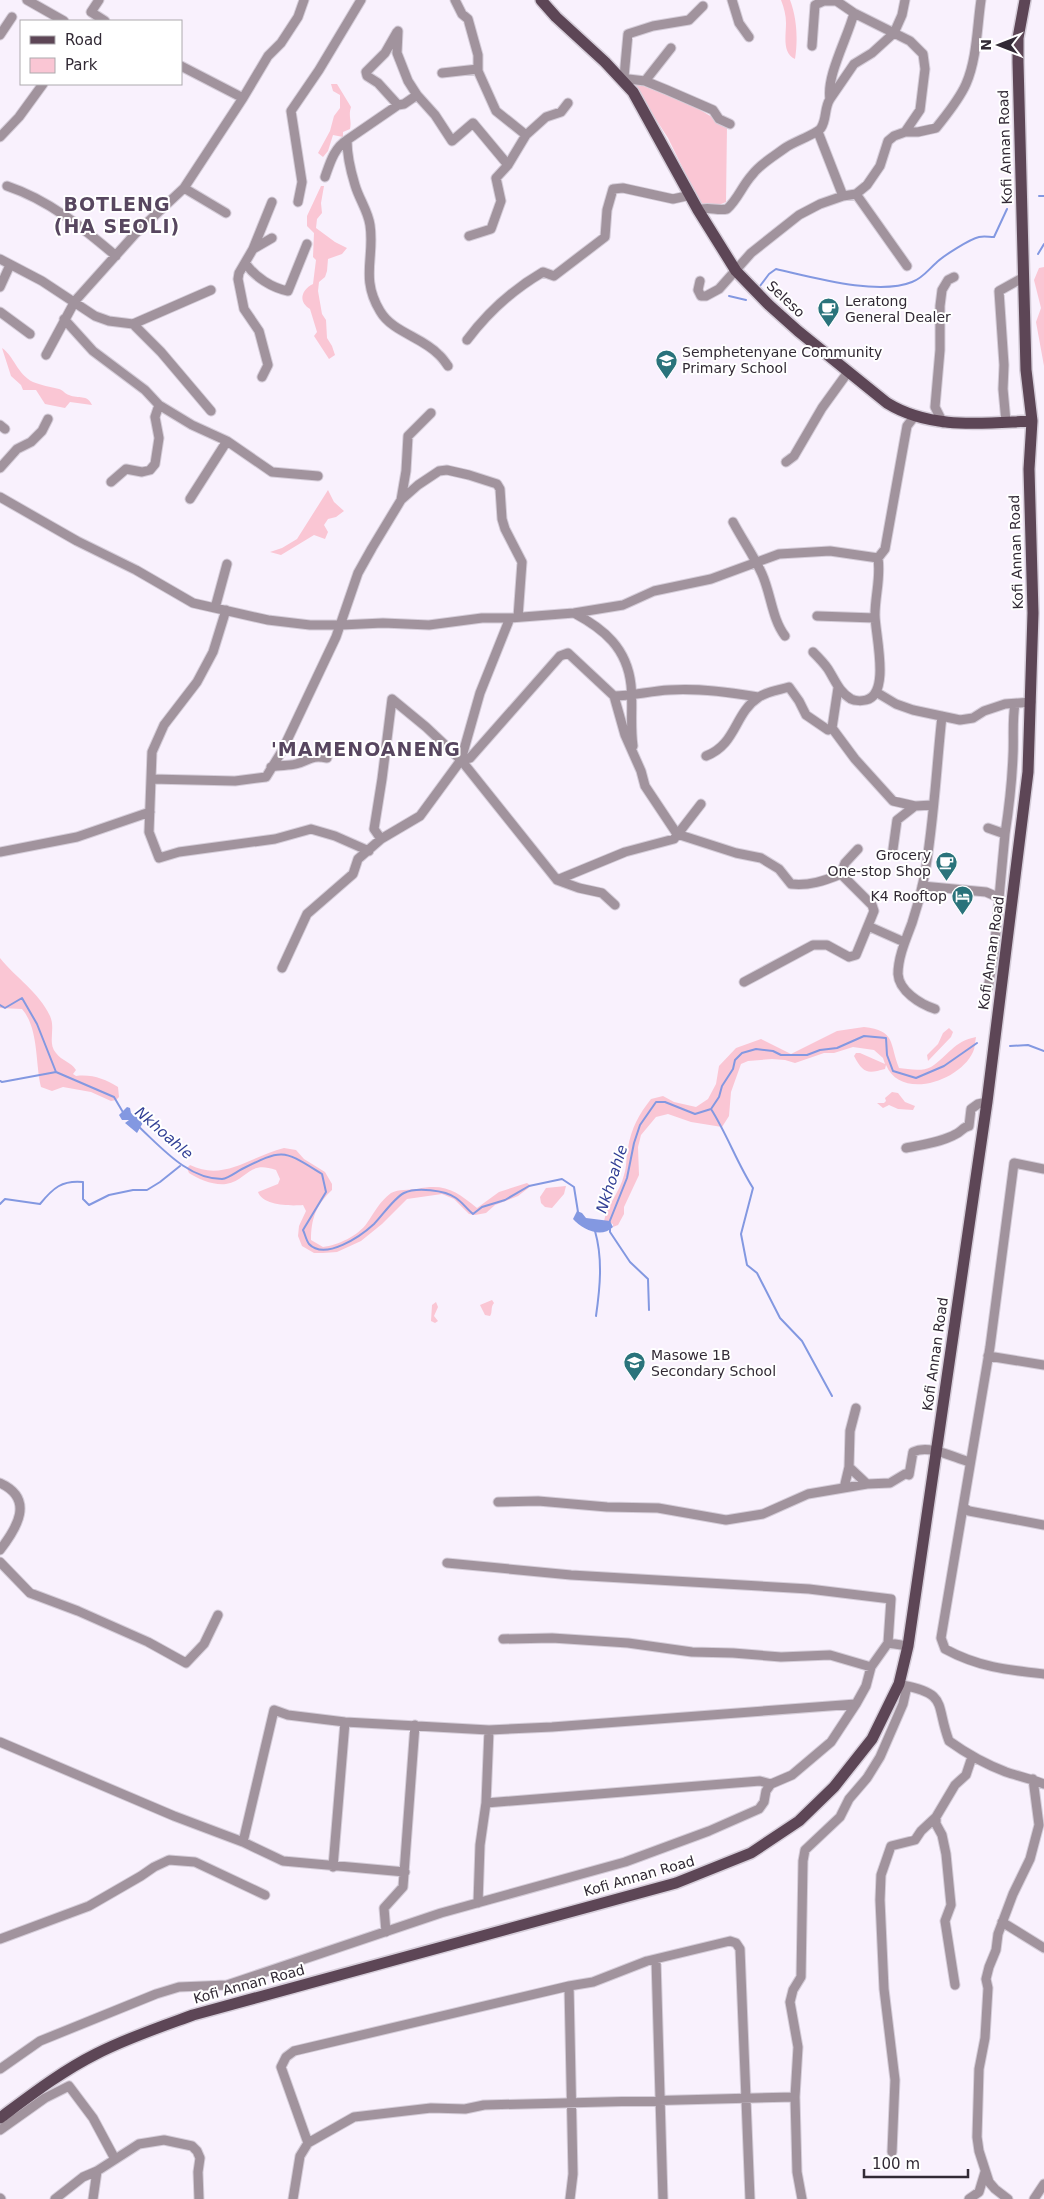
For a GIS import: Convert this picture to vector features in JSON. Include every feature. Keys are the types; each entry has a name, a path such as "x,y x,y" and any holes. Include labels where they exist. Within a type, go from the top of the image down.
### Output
{"main road":[{"name":"Seleso","path":"541,0 622,78 633,92 698,210 736,271 769,305 887,403 914,417 943,423 1032,421"},
{"name":"Kofi Annan Road","path":"0,2118 27,2097 95,2054 193,2015 676,1883 751,1854 799,1820 834,1787 872,1739 903,1685 973,1187 987,1102 1028,772 1033,613 1028,468 1032,421 1026,370 1018,62 1018,38 1025,0"}],"street":[{"path":"27,0 62,20"},
{"path":"86,20 98,0"},
{"path":"46,355 75,301 155,214 184,188 268,56 281,43 298,17 304,0"},
{"path":"298,202 302,182 290,111 319,70 360,0"},
{"path":"455,0 462,14 468,19 478,55 478,69 496,111 526,135"},
{"path":"732,0 739,23 749,37"},
{"path":"698,210 702,208 727,209 741,193 752,174 792,143 818,132 823,126 826,105 854,64 872,53 894,33 902,15 905,0"},
{"path":"700,281 699,293 701,296 706,296 719,288 751,253 799,216 820,204 843,196 856,194 867,185 874,176 888,141 894,136 905,132 918,132 936,128 952,108 966,83 973,59 982,0"},
{"path":"812,46 815,5 824,1 834,1 910,41 923,54 925,69 920,110 905,132"},
{"path":"703,6 689,20 654,26 628,34 622,78 645,81 713,110 720,119 730,124"},
{"path":"92,12 104,20"},
{"path":"830,99 828,91 842,44 849,33 854,13"},
{"path":"0,35 12,17"},
{"path":"398,105 378,83 367,76 366,72 385,53 398,31 397,53 408,80 452,141 473,123 508,165"},
{"path":"645,81 671,48"},
{"path":"182,67 243,98"},
{"path":"442,72 478,69"},
{"path":"0,138 19,117 42,85"},
{"path":"326,177 331,161 340,144 398,105 404,104 417,95"},
{"path":"469,236 491,229 501,202 496,178 508,165 526,135 546,117 561,112 568,103"},
{"path":"818,132 843,196"},
{"path":"347,140 355,185 370,222 372,241 368,268 369,281 380,311 388,321 438,354 448,366"},
{"path":"7,186 39,200 76,222 116,256"},
{"path":"184,188 226,212"},
{"path":"467,340 479,323 516,288 543,272 554,276 605,237 607,210 613,189 623,188 673,199 691,195"},
{"path":"856,194 907,266"},
{"path":"262,377 268,365 259,331 244,309 238,279 239,273 246,264 253,249 272,202"},
{"path":"253,249 272,238"},
{"path":"246,264 249,269 274,288 288,291 307,244"},
{"path":"0,259 42,281 95,316 109,321 134,324 211,290"},
{"path":"0,287 10,265"},
{"path":"943,423 935,407 940,350 940,306 942,290 948,280 954,277"},
{"path":"1006,422 999,291 1024,277"},
{"path":"0,312 30,334"},
{"path":"64,319 93,351 146,390 160,405 192,425 227,441 272,472 318,476"},
{"path":"134,324 161,352 211,411"},
{"path":"786,462 794,456 822,408 848,372"},
{"path":"112,482 126,468 142,472 150,470 155,464 159,438 155,416 160,405"},
{"path":"401,500 406,471 408,436 431,413"},
{"path":"813,652 828,669 838,688 852,700 864,701 872,698 880,687 875,618 880,573 878,558 885,549 895,502 907,426 914,417"},
{"path":"0,468 16,449 30,442 42,431 48,419"},
{"path":"190,499 227,441"},
{"path":"151,779 235,781 266,777 282,751 341,626 358,573 401,500 418,484 440,471 447,470 496,484 500,489 502,519 505,529 522,562 514,618 480,693 461,760 420,816 381,839 358,860 353,874 307,914 282,968"},
{"path":"0,497 77,541 136,570 193,602 268,620 310,625 341,626 383,622 429,625 482,618 514,618 574,613 623,605 654,591 711,579 755,561 779,554 830,551 878,558"},
{"path":"733,522 755,561 772,600 777,626 785,636"},
{"path":"215,608 227,564"},
{"path":"226,610 213,652 197,682 164,725 152,752 149,832 159,858 179,852 276,839 311,829 335,836 369,851"},
{"path":"574,613 596,625 607,634 626,663 631,696 634,756"},
{"path":"816,616 875,618"},
{"path":"461,760 470,758 560,656 568,653 614,696 625,735 641,771 645,786 677,834 736,853 761,858 779,869 791,884 803,886 825,881 841,874"},
{"path":"614,696 705,688 758,697 788,687 812,721 828,730 832,728"},
{"path":"838,688 832,728 855,759 893,800 915,806 933,805"},
{"path":"876,692 904,707 960,720 972,718 1005,704 1031,702"},
{"path":"706,756 725,745 744,713 758,697"},
{"path":"381,839 374,829 392,699 426,727 461,760 557,880 579,888 602,893 615,905"},
{"path":"988,989 994,952 1005,834 1010,802 1014,704"},
{"path":"935,1009 922,1005 903,987 898,975 904,942 922,886 932,832 942,716"},
{"path":"272,767 280,764 296,764 315,756 327,758"},
{"path":"557,880 624,852 674,839 701,804"},
{"path":"893,849 897,820 915,806"},
{"path":"0,852 77,837 150,812"},
{"path":"988,828 1005,834"},
{"path":"841,874 844,863 858,849"},
{"path":"744,982 813,944 827,945 849,957 856,955 874,911 872,905 841,874"},
{"path":"922,886 986,892 1000,898"},
{"path":"868,926 904,942"},
{"path":"994,952 1006,956"},
{"path":"906,1148 921,1146 956,1134 964,1127 969,1126 971,1109 978,1104 987,1102"},
{"path":"1044,1169 1014,1163 988,1356 941,1638 944,1649 966,1660 1004,1670 1044,1674"},
{"path":"988,1356 1044,1365"},
{"path":"844,1488 849,1467 850,1431 856,1408"},
{"path":"498,1502 538,1501 607,1507 658,1508 726,1520 763,1514 808,1494 867,1484 890,1483 905,1474 909,1475 913,1452 916,1450 952,1455 970,1462"},
{"path":"849,1467 867,1484"},
{"path":"0,1483 18,1497 20,1509 19,1521 0,1550"},
{"path":"963,1508 1044,1525"},
{"path":"0,1562 30,1593 78,1611 148,1642 186,1663 204,1644 218,1615"},
{"path":"0,2069 40,2041 156,1994 179,1987 227,1985 441,1912 625,1862 708,1831 759,1809 771,1784 792,1775 811,1761 831,1742 866,1686 871,1666 888,1643 891,1599 810,1589 571,1575 447,1563"},
{"path":"504,1639 552,1638 628,1643 692,1652 781,1657 830,1655 871,1666"},
{"path":"888,1643 908,1646"},
{"path":"802,2199 797,2172 795,2097 798,2047 790,2002 793,1990 801,1977 802,1887 805,1850 840,1817 849,1799 873,1768 885,1747 903,1704 903,1685 927,1691 933,1695 942,1713 949,1741 972,1757 1006,1772 1044,1784"},
{"path":"243,1842 274,1710 288,1715 345,1722 489,1730 562,1727 856,1704"},
{"path":"333,1867 345,1722"},
{"path":"386,1932 384,1908 403,1887 415,1725"},
{"path":"478,1903 480,1845 486,1803 489,1730"},
{"path":"0,1742 174,1816 243,1842 283,1862 405,1872"},
{"path":"892,2152 895,2080 884,1989 880,1900 881,1875 891,1846 915,1840 921,1830 936,1817 955,1786 966,1775 972,1757"},
{"path":"1008,2199 995,2189 985,2172 977,2137 978,2069 985,2038 988,1988 986,1979 1002,1922 1030,1858 1039,1825 1033,1779"},
{"path":"486,1803 675,1786 760,1781 771,1784"},
{"path":"936,1817 936,1824 942,1835 948,1868 951,1905 945,1921 955,1985"},
{"path":"0,1939 89,1906 141,1876 154,1866 169,1860 196,1862 265,1896"},
{"path":"1002,1922 1044,1948"},
{"path":"308,2143 281,2067 286,2057 294,2051 593,1982 656,1959 730,1941 736,1943 740,1949 750,2199"},
{"path":"656,1959 663,2199"},
{"path":"569,1986 573,2174 570,2199"},
{"path":"0,2130 45,2098 69,2086 93,2118 115,2160"},
{"path":"293,2199 300,2156 308,2143 354,2117 431,2108 465,2109 484,2105 795,2097"},
{"path":"55,2199 83,2176 97,2171 139,2144 164,2140 192,2146 197,2151 200,2158 198,2172 199,2199"},
{"path":"93,2199 97,2171"},
{"path":"969,2199 979,2192 985,2172"},
{"path":"1034,2199 1044,2184"}],"green space":[{"path":"781,0 790,0 794,14 797,37 795,59 788,53 786,48 786,17"},
{"path":"631,81 692,105 727,126 726,202 714,207 701,205 668,138"},
{"path":"331,84 337,84 351,107 350,129 343,132 343,137 333,135 328,151 323,157 318,153 330,131 334,116 340,108 340,95 333,91"},
{"path":"321,186 324,186 321,203 322,213 317,219 316,228 347,248 342,254 328,259 325,277 319,282 318,291 322,314 326,320 327,338 335,355 329,359 314,336 317,332 310,309 303,300 306,289 313,284 316,260 313,257 314,233 307,226 307,216"},
{"path":"1044,267 1044,366 1036,322 1041,308 1034,280 1039,268"},
{"path":"2,348 28,379 69,395 88,399 92,405 70,402 65,408 45,404 36,390 23,390 21,385 11,376"},
{"path":"328,490 334,502 344,511 336,517 328,519 324,525 328,532 325,539 314,535 281,555 270,552 282,548 297,539"},
{"path":"0,958 34,992 45,1007 52,1021 52,1045 58,1056 74,1067 76,1070 73,1074 76,1076 98,1078 118,1087 119,1097 116,1100 111,1101 91,1092 63,1087 52,1091 41,1087 34,1036 27,1017 22,1009 0,1008"},
{"path":"864,1027 882,1031 890,1039 899,1068 923,1069 931,1067 957,1045 976,1037 974,1050 966,1062 944,1078 930,1083 904,1082 894,1076 886,1065 885,1069 866,1071 857,1062 854,1056 856,1053 885,1064 883,1058 874,1050 853,1047 834,1053 824,1053 795,1063 772,1059 748,1061 741,1064 731,1092 729,1116 722,1127 691,1122 668,1114 656,1117 641,1135 638,1147 639,1175 624,1207 624,1214 618,1225 613,1227 613,1224 604,1221 622,1181 633,1128 651,1099 663,1096 674,1102 696,1107 708,1099 716,1084 719,1066 736,1048 761,1039 791,1054 837,1031"},
{"path":"949,1028 953,1032 951,1037 928,1061 927,1055 938,1044 943,1033"},
{"path":"892,1092 898,1093 905,1102 915,1106 913,1110 898,1109 889,1105 883,1108 877,1103 884,1103 886,1101 885,1098"},
{"path":"284,1148 296,1150 304,1159 325,1172 332,1184 332,1190 318,1207 312,1225 311,1240 323,1247 341,1242 353,1236 363,1228 384,1200 394,1192 427,1187 443,1188 463,1197 477,1208 499,1192 527,1183 531,1186 518,1196 495,1205 486,1213 475,1215 469,1214 454,1199 442,1194 407,1199 382,1224 361,1241 337,1252 314,1253 302,1246 298,1236 299,1226 306,1211 303,1205 271,1203 261,1197 258,1192 278,1184 280,1179 276,1170 259,1167 233,1182 222,1184 197,1178 189,1173 187,1168 190,1165 214,1171 226,1169"},
{"path":"566,1186 564,1194 552,1208 545,1207 541,1203 540,1197 546,1188"},
{"path":"492,1300 494,1303 491,1314 490,1316 485,1315 480,1305"},
{"path":"436,1302 438,1307 434,1316 438,1321 435,1323 431,1321 432,1305"}],"water":[{"path":"127,1107 130,1108 131,1113 136,1117 145,1119 137,1133 125,1123 129,1120 122,1120 119,1115"},
{"path":"577,1211 586,1218 610,1221 613,1227 603,1232 586,1229 573,1219"}],"waterway":[{"path":"1039,196 1044,196"},
{"path":"760,286 769,274 776,269 845,284 864,286 898,286 912,282 922,276 944,256 963,244 979,237 994,237 1007,209"},
{"path":"1038,254 1044,244"},
{"path":"729,296 746,300"},
{"name":"Nkhoahle","path":"0,1005 5,1008 22,998 37,1024 56,1072 114,1097 124,1114"},
{"name":"Nkhoahle","path":"609,1223 627,1178 634,1143 640,1125 656,1102 665,1102 695,1114 711,1109 733,1069 735,1060 742,1053 756,1049 773,1051 781,1055 807,1055 820,1050 837,1048 864,1036 886,1038 887,1055 893,1071 916,1078 944,1066 977,1043"},
{"name":"Nkhoahle","path":"1010,1046 1028,1045 1044,1051"},
{"path":"0,1081 56,1072"},
{"path":"711,1109 753,1188 741,1234 747,1265 757,1273 780,1318 802,1341 832,1396"},
{"name":"Nkhoahle","path":"139,1127 176,1161 198,1174 210,1178 225,1178 275,1155 291,1156 322,1174 326,1192 303,1230 309,1244 316,1249 324,1250 343,1245 361,1235 374,1224 400,1195 416,1190 438,1191 451,1195 473,1214 482,1207 505,1200 529,1186 562,1179 574,1187 578,1212"},
{"path":"0,1204 5,1199 40,1204 58,1186 69,1182 83,1182 83,1199 89,1205 109,1195 133,1190 147,1190 180,1166"},
{"path":"610,1228 610,1232 630,1262 648,1279 649,1310"},
{"path":"595,1231 600,1263 600,1284 596,1316"}],"place":[{"name":"Leratong General Dealer","path":"829,328"},
{"name":"Semphetenyane Community Primary School","path":"666,379"},
{"name":"Grocery One-stop Shop","path":"947,882"},
{"name":"K4 Rooftop","path":"963,915"},
{"name":"Masowe 1B Secondary School","path":"635,1382"}],"district":[{"name":"BOTLENG (HA SEOLI)","path":"117,215"},
{"name":"'MAMENOANENG","path":"366,749"}]}
